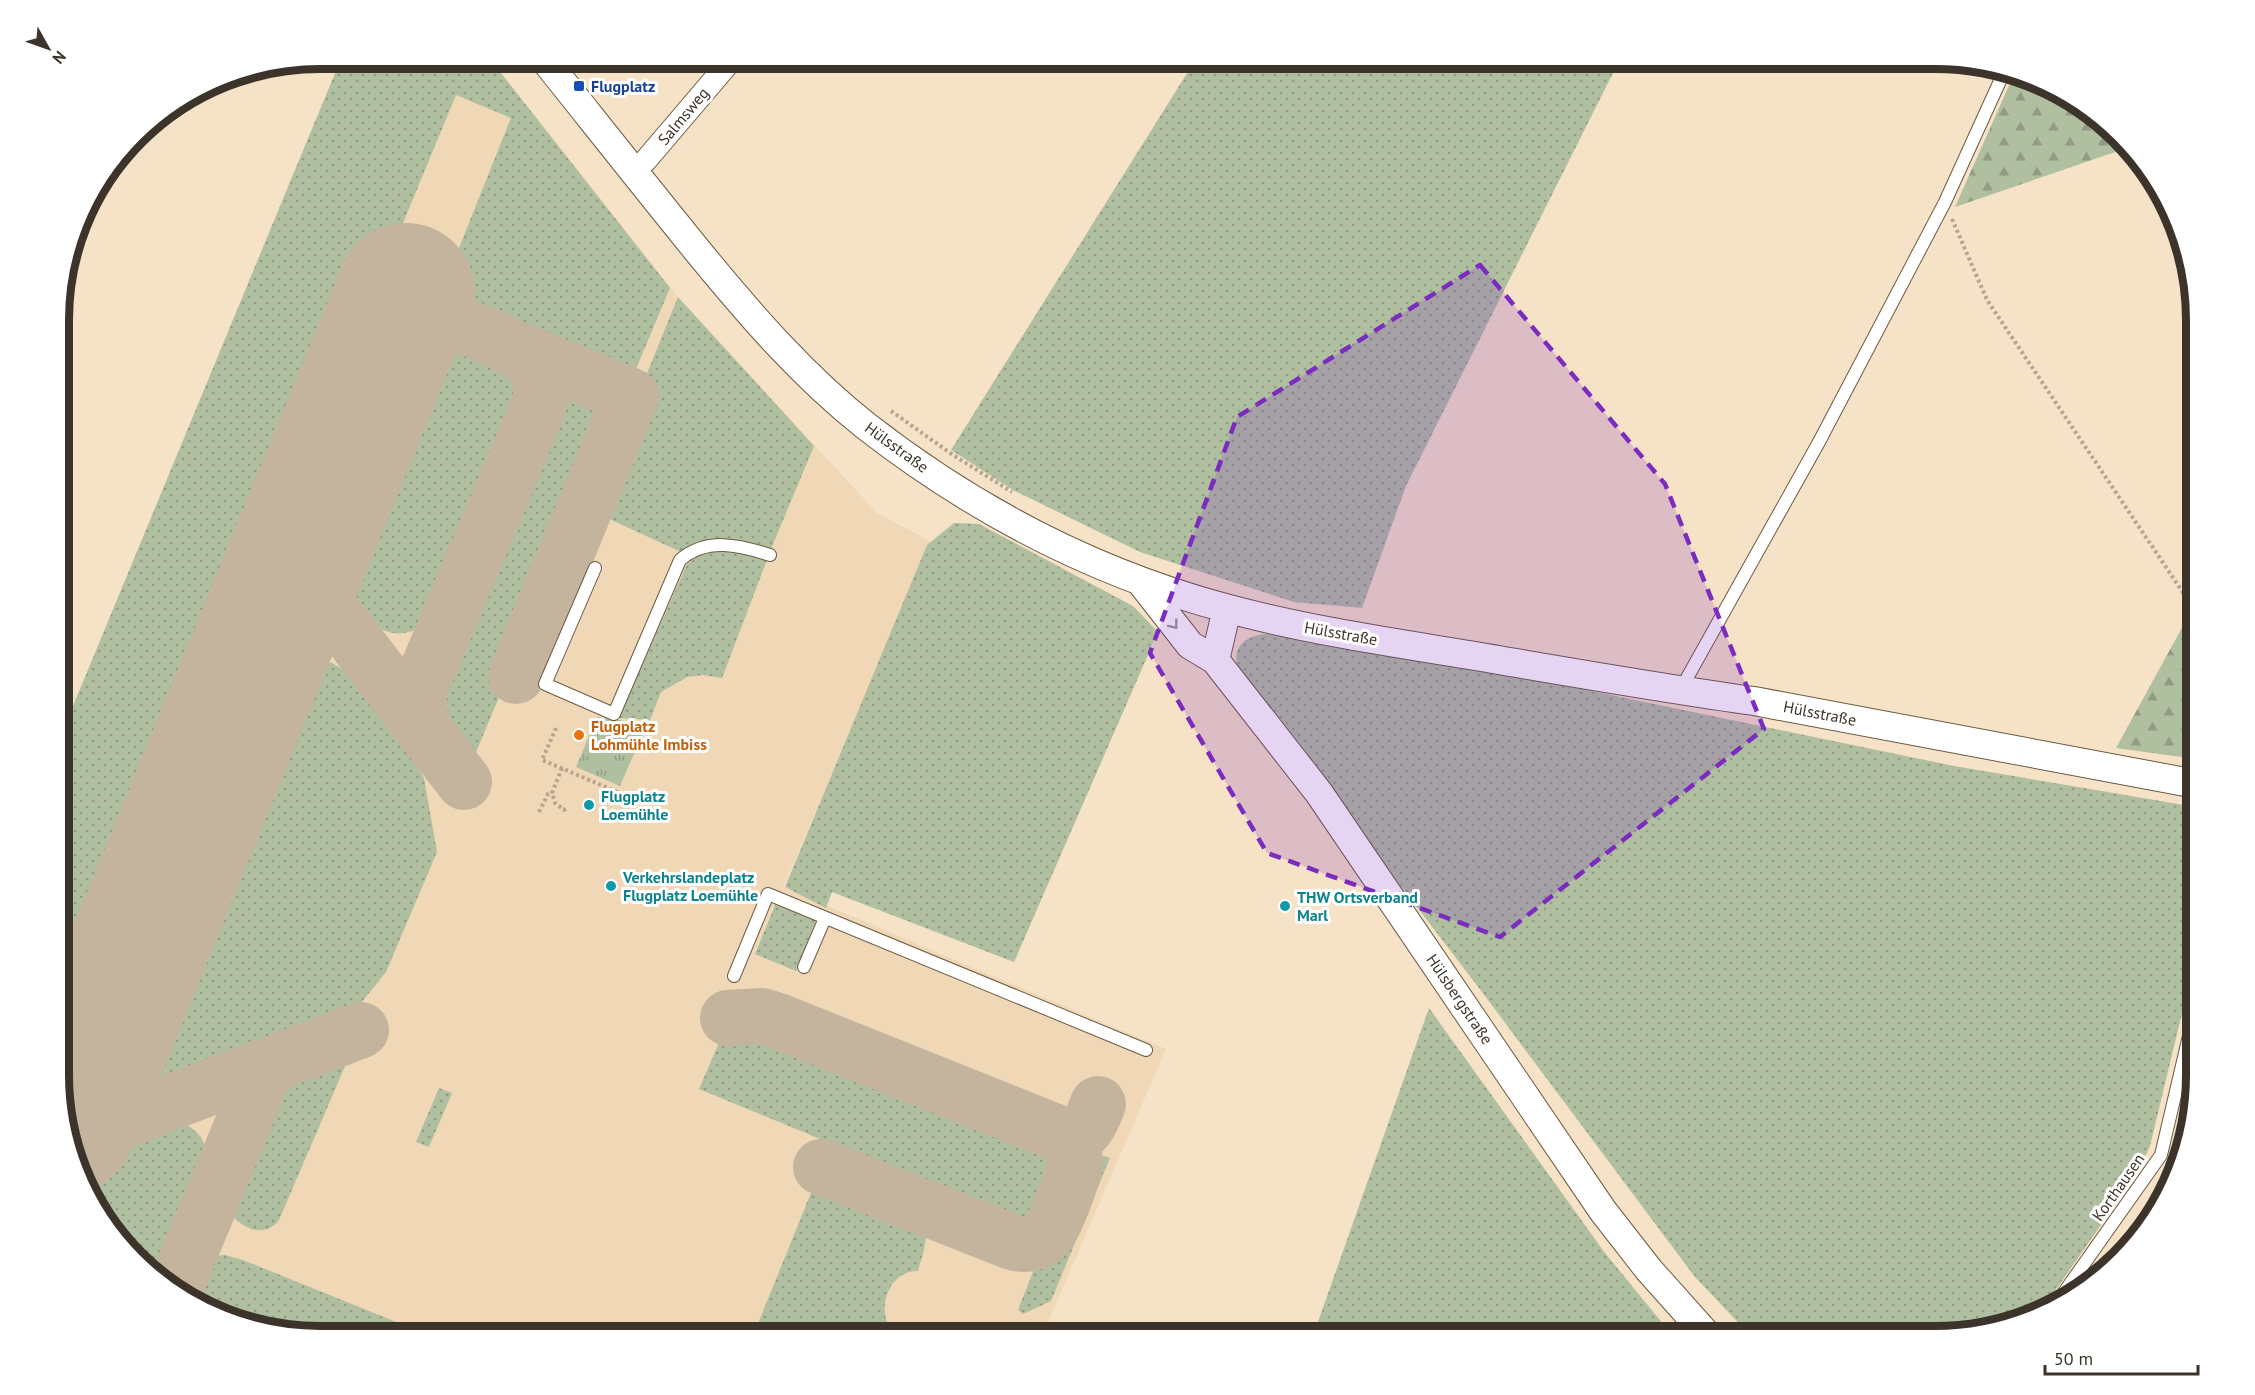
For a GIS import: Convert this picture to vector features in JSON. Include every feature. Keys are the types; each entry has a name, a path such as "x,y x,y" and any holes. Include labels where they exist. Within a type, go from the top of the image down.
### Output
{"street":[{"name":"Hülsstraße","path":"553,69 735,297 799,366 865,425 939,478 1016,525 1078,555 1140,581 1227,609 1304,627 1754,701 2186,782"},
{"name":"Salmsweg","path":"633,172 646,160 723,69"},
{"name":"Hülsbergstraße","path":"1140,581 1190,645 1215,660 1319,793 1603,1211 1649,1270 1699,1326"},
{"path":"1215,660 1227,609"}],"lane":[{"path":"1683,691 1687,678 1819,442 1945,202 2001,78"},
{"path":"595,568 545,684 614,714 680,560 705,547 724,544 737,545 770,555"},
{"path":"734,976 768,894 1146,1050"},
{"path":"804,968 825,918"},
{"name":"Korthausen","path":"2067,1288 2161,1155 2186,1049"}],"path":[{"path":"1945,202 1987,300 2186,597"},
{"path":"889,410 1013,493"},
{"path":"556,728 542,760 646,804"},
{"path":"539,812 548,794 552,793 562,768"},
{"path":"552,793 557,806 564,810 566,808"}],"highlighted area":[{"path":"1480,265 1665,484 1764,729 1500,937 1267,853 1150,653 1237,417"}],"shaded area":[{"path":"337,69 498,69 678,297 877,513 932,542 783,887 1166,1049 1046,1326 320,1326 288,1324 240,1313 209,1300 181,1284 155,1264 131,1240 111,1214 88,1171 74,1124 69,1075 69,716"}],"green space":[{"path":"337,69 498,69 670,288 633,376 627,380 437,303 511,118 456,95 69,1031 69,716"},
{"path":"1190,69 1615,69 1406,486 1362,608 1294,602 1140,552 1013,490 951,450"},
{"path":"2011,81 2046,95 2074,111 2100,131 2120,151 1955,207"},
{"path":"678,297 814,446 771,549 736,540 716,540 681,552 594,512 596,499"},
{"path":"452,339 496,354 517,370 525,397 523,415 444,604 421,627 412,631 392,633 372,623 361,611 337,578 333,567 333,555 409,366 428,348"},
{"path":"572,384 611,400 615,403 618,412 474,757 443,715 435,697 435,687 558,391 564,385"},
{"path":"954,523 979,524 1133,606 1158,632 1014,962 832,892 826,908 785,887 927,545"},
{"path":"716,551 747,554 767,560 722,678 703,675 687,677 661,692 650,720 619,718 687,564 700,555"},
{"path":"2186,620 2186,758 2116,748"},
{"path":"1266,634 1466,665 1954,766 2186,805 2186,997 2150,1146 2138,1172 2050,1298 2015,1313 1967,1324 1742,1326 1695,1277 1479,988 1240,676 1236,660 1237,653 1244,642 1257,635"},
{"path":"312,661 332,663 349,673 412,756 424,778 437,852 386,972 357,1008 341,1021 322,1032 200,1079 177,1080 154,1072 138,1055 133,1036 279,683 293,668"},
{"path":"597,717 647,724 620,786 576,767"},
{"path":"776,903 816,920 796,971 755,954"},
{"path":"1429,1008 1605,1253 1665,1326 1317,1326"},
{"path":"753,1033 767,1036 1048,1149 1054,1157 1058,1176 1053,1196 1039,1224 1023,1231 1014,1230 826,1156 827,1147 820,1139 699,1089 721,1038"},
{"path":"345,1048 350,1053 349,1057 279,1220 266,1230 251,1229 238,1221 227,1209 227,1196 273,1083 295,1066"},
{"path":"439,1088 452,1093 429,1147 416,1142"},
{"path":"159,1119 184,1123 201,1138 209,1158 206,1183 168,1275 131,1240 111,1214 95,1186 83,1159 91,1145"},
{"path":"1104,1156 1110,1158 1051,1301 1023,1314 1018,1310 1040,1254 1048,1252 1058,1243 1088,1166 1092,1160"},
{"path":"817,1178 918,1217 922,1223 925,1230 925,1243 918,1271 900,1276 889,1290 886,1299 886,1318 890,1326 757,1326"},
{"path":"225,1255 243,1260 406,1326 288,1324 240,1313 188,1288 197,1267 215,1256"}],"taxiway":[{"path":"378,361 392,337 406,323 416,319 436,318 502,342 525,356 532,362 541,382 539,405 420,688 418,711 425,731"},
{"path":"516,676 631,396 518,350"},
{"path":"306,538 304,560 310,582 464,782"},
{"path":"259,652 276,625 297,614 321,613 330,616 344,626"},
{"path":"728,1018 762,1016 778,1021 1068,1137 1084,1130 1098,1104"},
{"path":"178,1282 263,1075 280,1061 361,1030"},
{"path":"101,1041 96,1069 103,1089 117,1101 135,1108 155,1108 280,1061"},
{"path":"77,1138 155,1108"},
{"path":"821,1167 1012,1242 1026,1244 1039,1240 1051,1229 1069,1186 1075,1160 1071,1146 1062,1136"}],"runway":[{"path":"72,1112 406,292"}],"place":[{"name":"Flugplatz","path":"579,86"},
{"name":"Flugplatz Lohmühle Imbiss","path":"579,735"},
{"name":"Flugplatz Loemühle","path":"589,805"},
{"name":"Verkehrslandeplatz Flugplatz Loemühle","path":"611,886"},
{"name":"THW Ortsverband Marl","path":"1285,906"}]}
